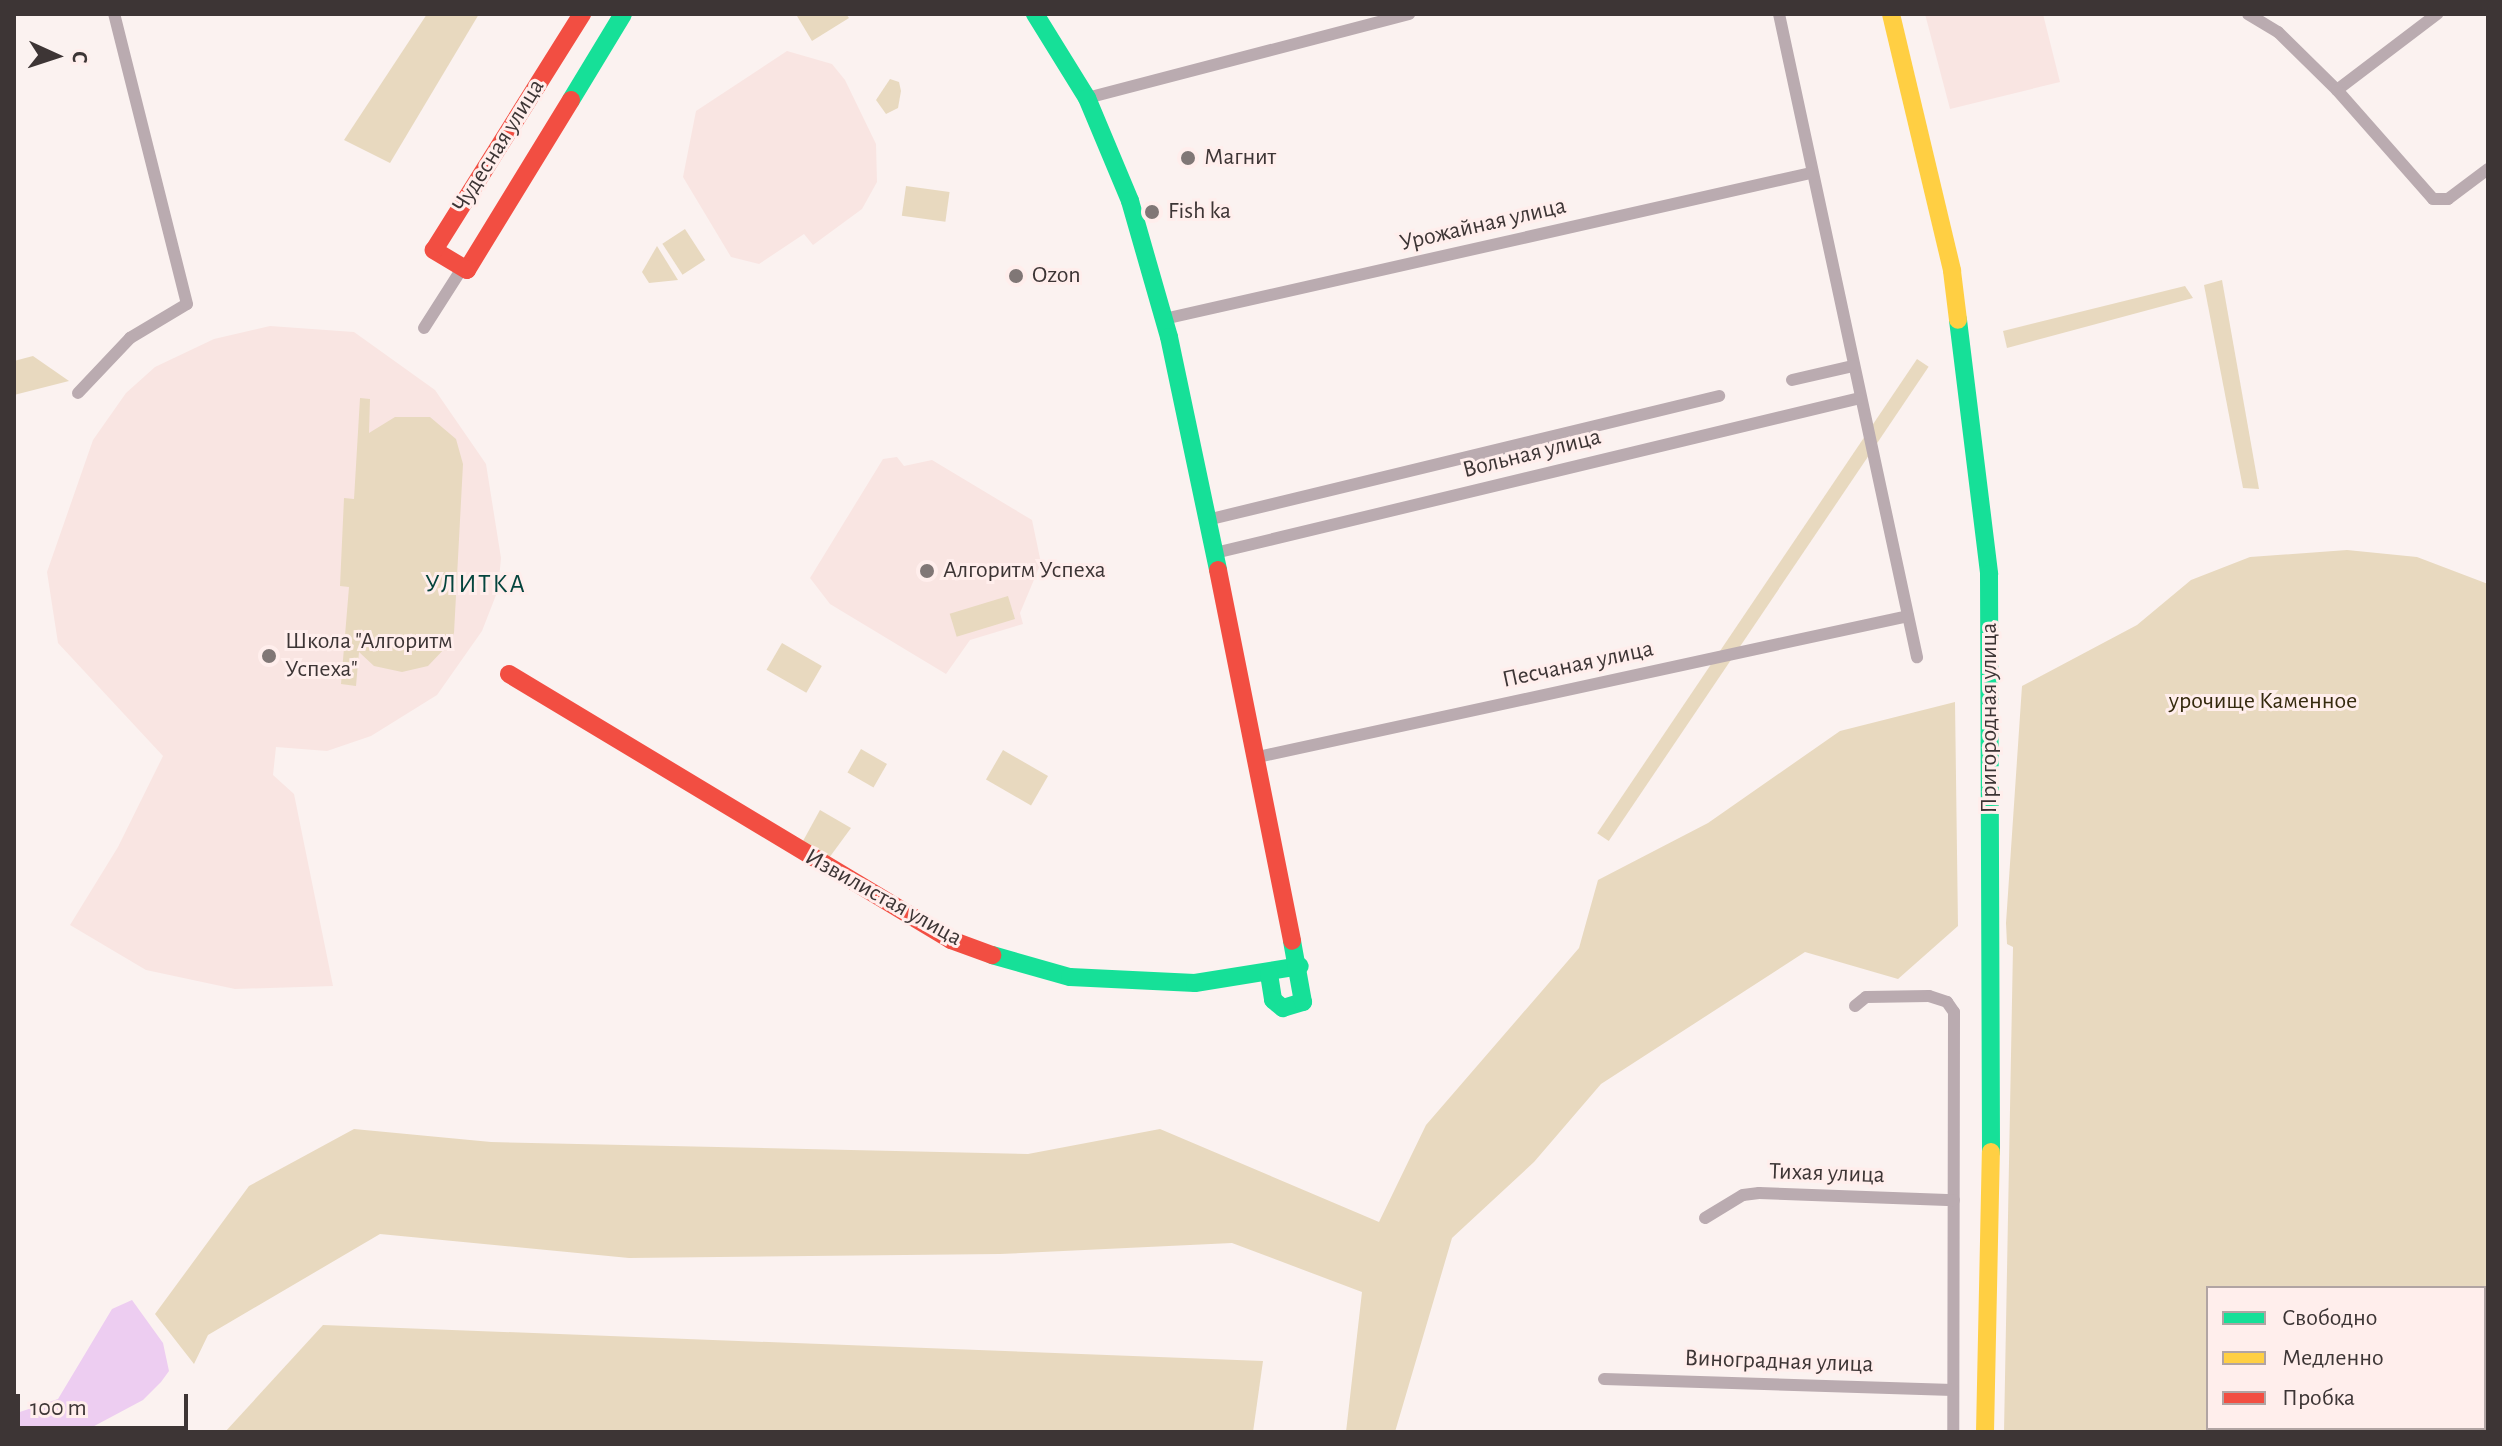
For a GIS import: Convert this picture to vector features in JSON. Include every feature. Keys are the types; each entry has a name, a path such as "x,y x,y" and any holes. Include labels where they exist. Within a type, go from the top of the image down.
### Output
{"street":[{"path":"78,393 130,338 187,304 114,14"},
{"name":"Чудесная улица","path":"582,14 434,250 467,270 623,14"},
{"path":"1035,14 1087,98 1130,201 1164,319 1258,757 1300,966 1303,1002 1294,1008 1273,1000 1269,974"},
{"path":"1087,98 1409,14"},
{"path":"1779,14 1917,657"},
{"name":"Пригородная улица","path":"1891,14 1952,271 1989,574 1992,983 1985,1432"},
{"path":"2248,14 2278,32 2337,90 2433,199 2448,199 2488,169"},
{"path":"2337,90 2437,14"},
{"name":"Урожайная улица","path":"1164,319 1811,173"},
{"name":"Чудесная улица","path":"424,328 463,267"},
{"path":"1792,380 1853,366"},
{"name":"Вольная улица","path":"1207,520 1719,396"},
{"name":"Вольная улица","path":"1215,553 1860,398"},
{"name":"Песчаная улица","path":"1258,757 1908,616"},
{"name":"Извилистая улица","path":"509,674 951,940 1021,966 1070,977 1195,983 1269,974 1300,966"},
{"path":"1855,1006 1866,997 1929,996 1947,1002 1955,1029 1953,1432"},
{"name":"Тихая улица","path":"1705,1218 1743,1195 1759,1193 1954,1200"},
{"name":"Виноградная улица","path":"1604,1379 1953,1390"}],"shaded area":[{"path":"1925,14 2043,14 2060,82 1950,109"},
{"path":"787,51 832,64 845,80 876,144 877,182 862,209 813,245 804,234 759,264 731,257 683,177 696,111"},
{"name":"Школа \"Алгоритм Успеха\"","path":"270,326 354,332 435,390 486,464 501,558 498,590 482,631 437,695 371,736 327,751 276,747 273,775 294,794 333,986 235,989 146,970 70,925 118,847 163,756 58,643 47,572 93,440 126,393 155,367 214,339"},
{"name":"Алгоритм Успеха","path":"897,457 904,466 932,460 1032,520 1041,563 1020,613 1023,624 970,640 946,674 830,604 810,578 883,459"},
{"path":"132,1300 163,1343 169,1371 161,1382 143,1400 83,1432 14,1432 14,1414 58,1399 112,1309"}],"green space":[{"path":"427,14 479,14 390,163 344,140"},
{"path":"846,14 849,18 812,41 797,16"},
{"path":"890,79 899,82 901,91 898,108 886,114 876,100"},
{"path":"906,186 950,192 945,222 902,216"},
{"path":"685,229 705,260 683,275 662,244"},
{"path":"657,246 678,280 649,283 642,272"},
{"path":"2222,280 2259,489 2243,488 2204,285"},
{"path":"2185,286 2193,298 2007,348 2003,331"},
{"path":"33,356 69,381 14,395 14,361"},
{"path":"1917,359 1929,367 1609,841 1597,833"},
{"path":"360,398 370,399 369,433 395,417 430,417 456,439 463,464 454,633 448,645 428,666 402,672 374,666 359,652 356,686 341,684 349,587 340,586 344,498 354,499"},
{"name":"урочище Каменное","path":"2347,550 2417,557 2488,584 2488,1432 2004,1432 2013,947 2007,944 2006,923 2022,686 2137,625 2191,580 2250,557"},
{"path":"1008,596 1015,619 957,637 950,614"},
{"path":"782,643 822,666 806,693 766,670"},
{"path":"1955,702 1958,926 1898,979 1805,952 1601,1084 1534,1162 1452,1238 1395,1432 1346,1432 1362,1292 1232,1243 1000,1254 629,1258 380,1234 208,1335 194,1364 155,1314 249,1186 354,1129 491,1142 1028,1154 1160,1129 1379,1222 1426,1125 1579,948 1598,880 1708,823 1840,731"},
{"path":"861,749 887,764 873,787 848,772"},
{"path":"1003,750 1048,776 1031,805 986,779"},
{"path":"820,810 851,828 829,858 803,841"},
{"path":"323,1325 1263,1361 1253,1432 225,1432"}],"traffic: fast":[{"path":"571,100 623,14"},
{"path":"1035,14 1087,98 1130,201 1169,337 1218,570"},
{"path":"1958,320 1989,574 1991,1152"},
{"path":"1269,974 1273,1000 1283,1008 1303,1002 1292,941"},
{"path":"992,955 1070,977 1195,983 1300,966"}],"traffic: slow":[{"path":"1891,14 1952,271 1958,320"},
{"path":"1985,1432 1991,1152"}],"traffic: jam":[{"path":"571,100 467,270 434,250 582,14"},
{"path":"1218,570 1292,941"},
{"path":"509,674 951,940 992,955"}],"place":[{"name":"Магнит","path":"1188,158"},
{"name":"Fish ka","path":"1152,212"},
{"name":"Ozon","path":"1016,276"},
{"name":"Алгоритм Успеха","path":"927,571"},
{"name":"Школа \"Алгоритм Успеха\"","path":"269,656"}],"district":[{"name":"УЛИТКА","path":"476,585"}]}
